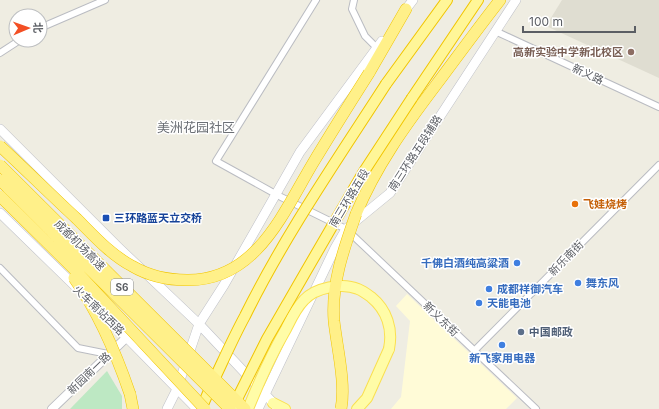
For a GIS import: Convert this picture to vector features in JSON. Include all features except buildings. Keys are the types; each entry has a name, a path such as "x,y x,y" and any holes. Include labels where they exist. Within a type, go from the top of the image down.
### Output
{"highway":[{"path":"201,409 245,315 284,245 333,165 386,84 447,0"},
{"name":"南三环路五段","path":"232,408 267,339 363,173 478,0"},
{"path":"341,409 342,388 334,320 334,300 337,277 345,245 356,214 375,173 406,125 500,0"},
{"path":"0,146 104,246 131,266 150,275 163,278 190,280 210,278 231,270 243,262 255,252 278,223 409,5"},
{"name":"成都机场高速","path":"0,165 246,409"},
{"name":"成都机场高速","path":"0,180 232,408"},
{"path":"0,196 82,277 204,409"},
{"path":"58,254 85,293 109,338 120,364 130,394 133,409"}],"main road":[{"name":"南三环路五段辅路","path":"258,409 335,248 346,229 390,193 516,0"},
{"path":"167,409 177,389 199,324 224,285 300,152 409,5"},
{"path":"0,129 117,246 199,324 276,406 285,409"},
{"name":"火车南站西路","path":"0,213 127,337 197,409"},
{"path":"246,409 269,359 297,308 305,299 318,291 345,286 358,289 370,297 380,307 388,320 391,338 390,349 366,398 357,409"}],"street":[{"path":"48,25 105,0"},
{"name":"新义东街","path":"316,0 216,161 276,195 346,229 536,409"},
{"path":"354,0 352,9 361,29 365,36 377,48"},
{"name":"新义路","path":"495,31 659,107"},
{"name":"新乐南街","path":"474,350 659,165"},
{"path":"0,268 78,348 108,354"},
{"name":"新园南一路","path":"52,409 127,337"}],"shaded area":[{"name":"高新实验中学新北校区","path":"562,0 659,0 659,78 546,26"},
{"path":"407,294 517,398 506,409 391,409 401,397 410,321 396,306"}],"green space":[{"path":"107,371 122,396 122,409 70,409"}],"place":[{"name":"高新实验中学新北校区","path":"631,52"},
{"name":"飞娃烧烤","path":"575,204"},
{"name":"三环路蓝天立交桥","path":"106,218"},
{"name":"千佛白酒纯高粱酒","path":"517,263"},
{"name":"舞东风","path":"578,283"},
{"name":"成都祥御汽车","path":"489,289"},
{"name":"天能电池","path":"479,303"},
{"name":"中国邮政","path":"521,332"},
{"name":"新飞家用电器","path":"502,345"}],"district":[{"name":"美洲花园社区","path":"196,127"}]}
